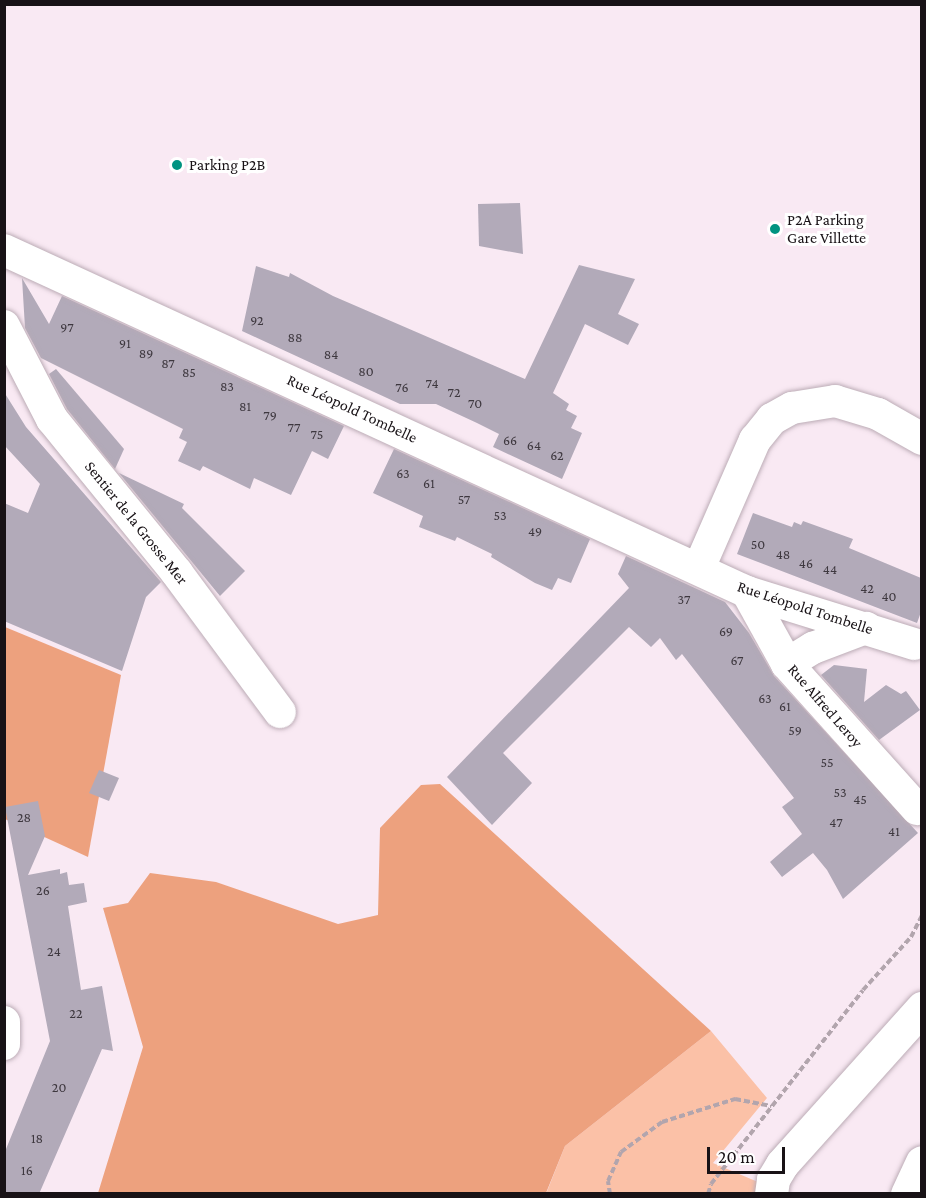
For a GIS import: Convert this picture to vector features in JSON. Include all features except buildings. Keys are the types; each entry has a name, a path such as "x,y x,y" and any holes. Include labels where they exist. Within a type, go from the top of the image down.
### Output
{"highway":[{"path":"771,1194 773,1179 782,1164 921,1008"},
{"path":"908,1194 921,1162"}],"street":[{"name":"Rue Léopold Tombelle","path":"4,250 747,592 914,644"},
{"name":"Sentier de la Grosse Mer","path":"4,327 52,419 177,573 280,712"},
{"path":"699,568 755,441 772,419 792,408 835,401 878,414 921,439"},
{"name":"Rue Alfred Leroy","path":"747,592 787,664 917,809"},
{"path":"787,664 813,648 866,628"},
{"path":"4,1022 4,1044"}],"path":[{"path":"708,1194 711,1184 771,1106 863,990 911,937 921,915"},
{"path":"610,1194 608,1181 621,1152 662,1122 735,1099 771,1106"}],"shaded area":[{"path":"5,627 121,675 88,857 5,819"},
{"path":"440,784 711,1031 565,1146 546,1193 98,1193 143,1047 103,908 128,903 150,873 216,882 338,924 378,915 380,828 421,785"},
{"path":"711,1031 767,1098 713,1163 758,1182 759,1193 546,1194 565,1146"}],"place":[{"name":"Parking P2B","path":"177,165"},
{"name":"P2A Parking Gare Villette","path":"775,229"}]}
